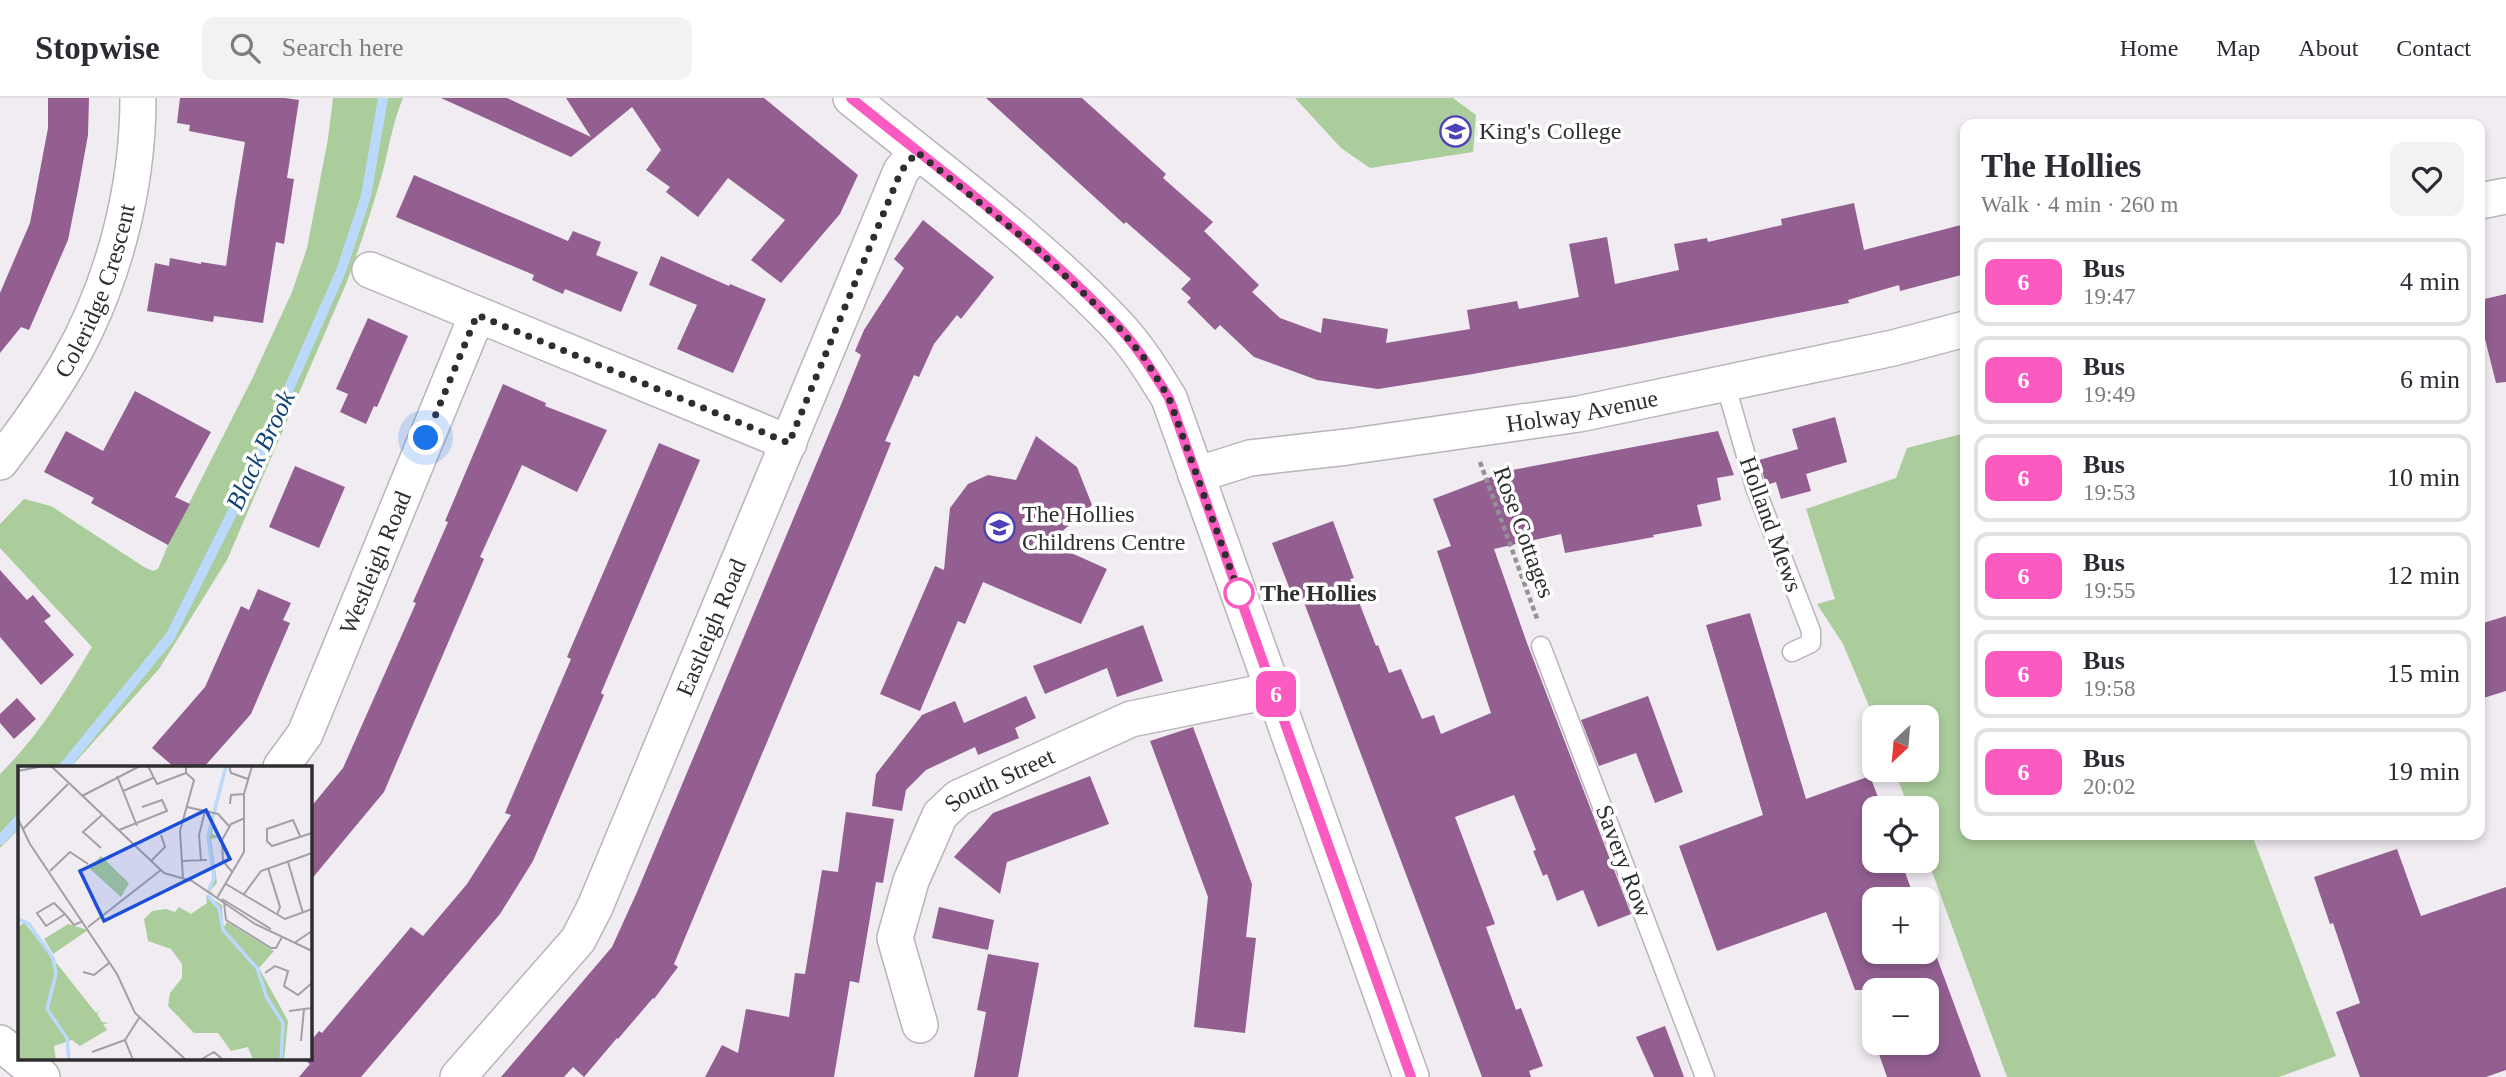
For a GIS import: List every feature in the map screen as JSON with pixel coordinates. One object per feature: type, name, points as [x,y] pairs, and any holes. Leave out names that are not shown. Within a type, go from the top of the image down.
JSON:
[{"type":"street","name":"Coleridge Crescent","points":[[0,462],[32,421],[91,318],[110,265],[127,200],[138,119],[138,98]]},
{"type":"street","points":[[851,98],[1037,249],[1116,324],[1145,359],[1169,398],[1412,1077]]},
{"type":"street","name":"Eastleigh Road","points":[[458,1077],[578,940],[595,907],[901,171],[917,152]]},
{"type":"street","points":[[2485,200],[2506,196]]},
{"type":"street","points":[[370,270],[789,443]]},
{"type":"street","name":"Westleigh Road","points":[[282,766],[305,734],[477,315]]},
{"type":"street","name":"Holway Avenue","points":[[1196,475],[1251,458],[1579,414],[1893,348],[1960,330]]},
{"type":"street","name":"South Street","points":[[920,1025],[895,938],[911,881],[940,815],[949,806],[958,798],[1131,719],[1274,690]]},
{"type":"street","points":[[0,1043],[18,1056]]},
{"type":"lane","name":"Holland Mews","points":[[1725,383],[1755,487],[1811,631],[1811,643],[1792,652]]},
{"type":"lane","name":"Savery Row","points":[[1541,646],[1706,1077]]},
{"type":"path","name":"Rose Cottages","points":[[1472,430],[1481,467],[1542,629],[1541,646]]},
{"type":"green space","points":[[333,98],[403,98],[375,199],[346,284],[227,560],[159,669],[72,766],[18,766],[18,830],[0,848],[0,774],[39,729],[92,647],[0,548],[0,524],[24,499],[51,506],[144,567],[153,571],[158,569],[292,292],[307,248]]},
{"type":"green space","points":[[1295,98],[1453,98],[1476,115],[1473,152],[1370,168],[1341,148]]},
{"type":"green space","points":[[1960,434],[1960,840],[2254,840],[2336,1056],[2279,1077],[2007,1077],[1932,873],[1939,873],[1939,796],[1904,796],[1899,782],[1939,782],[1939,705],[1869,705],[1843,644],[1817,604],[1835,599],[1806,509],[1896,478],[1907,448]]},
{"type":"building","points":[[48,98],[89,98],[88,135],[78,190],[68,240],[29,330],[21,327],[0,353],[0,293],[30,223],[48,128]]},
{"type":"building","points":[[180,98],[299,100],[287,178],[294,179],[284,244],[276,242],[263,323],[214,316],[213,322],[147,311],[155,263],[169,266],[170,258],[226,266],[245,142],[189,131],[190,125],[177,123]]},
{"type":"building","points":[[441,98],[507,98],[591,137],[566,98],[764,98],[858,175],[840,214],[781,283],[751,260],[785,220],[728,178],[698,217],[666,192],[670,187],[646,170],[661,150],[632,107],[571,157]]},
{"type":"building","points":[[986,98],[1082,98],[1166,174],[1163,178],[1213,222],[1204,231],[1259,285],[1252,292],[1280,318],[1321,333],[1323,318],[1388,329],[1386,343],[1470,329],[1467,310],[1517,301],[1519,309],[1579,297],[1569,244],[1607,237],[1615,284],[1679,270],[1674,244],[1707,238],[1708,242],[1782,225],[1781,219],[1854,203],[1864,250],[1960,225],[1960,275],[1900,291],[1899,285],[1848,300],[1849,303],[1625,347],[1378,389],[1317,380],[1254,357],[1220,325],[1215,330],[1187,302],[1191,298],[1181,289],[1191,279],[1126,222],[1124,224]]},
{"type":"building","points":[[414,175],[568,241],[573,231],[601,242],[596,255],[638,272],[621,312],[565,289],[563,294],[532,280],[534,275],[396,217]]},
{"type":"building","points":[[923,220],[994,277],[961,319],[957,315],[934,344],[919,377],[914,375],[885,441],[891,443],[852,539],[674,964],[678,967],[654,999],[584,1077],[573,1067],[564,1077],[501,1077],[612,947],[838,412],[861,355],[855,351],[864,330],[904,268],[894,259]]},
{"type":"building","points":[[661,256],[766,299],[733,373],[677,349],[697,305],[649,285]]},
{"type":"building","points":[[2506,294],[2506,382],[2496,383],[2485,339],[2485,299]]},
{"type":"building","points":[[368,318],[408,336],[377,407],[374,406],[366,424],[340,412],[348,394],[336,389]]},
{"type":"building","points":[[503,384],[546,403],[545,406],[607,430],[577,492],[522,465],[480,557],[484,559],[384,792],[312,879],[312,806],[343,768],[416,603],[413,602],[448,522],[445,521]]},
{"type":"building","points":[[135,391],[211,432],[175,497],[190,504],[168,545],[91,503],[94,498],[44,472],[66,431],[103,451]]},
{"type":"building","points":[[1835,417],[1847,462],[1806,474],[1811,491],[1781,499],[1776,482],[1766,485],[1759,460],[1798,449],[1792,429]]},
{"type":"building","points":[[1718,431],[1734,475],[1717,478],[1721,500],[1697,505],[1702,526],[1565,553],[1561,534],[1494,549],[1527,643],[1631,914],[1598,927],[1583,890],[1557,901],[1547,874],[1543,876],[1533,851],[1536,850],[1514,795],[1455,817],[1495,924],[1486,927],[1516,1010],[1521,1008],[1543,1066],[1529,1071],[1531,1077],[1482,1077],[1302,597],[1294,600],[1272,543],[1333,521],[1354,578],[1350,579],[1389,673],[1401,669],[1422,719],[1434,715],[1441,734],[1491,713],[1437,551],[1451,546],[1433,499],[1507,471]]},
{"type":"building","name":"The Hollies Childrens Centre","points":[[1036,436],[1077,467],[1092,505],[1049,543],[1107,569],[1081,624],[983,582],[965,624],[958,621],[920,711],[880,694],[935,566],[944,570],[950,508],[968,484],[988,475],[1016,480]]},
{"type":"building","points":[[659,443],[700,460],[533,861],[500,914],[361,1077],[299,1077],[310,1064],[305,1060],[312,1060],[312,1040],[319,1031],[322,1033],[411,927],[423,936],[467,884],[511,815],[505,813],[571,659],[567,657]]},
{"type":"building","points":[[295,466],[345,487],[319,548],[269,527]]},
{"type":"building","points":[[0,570],[27,600],[33,595],[51,616],[44,621],[74,655],[41,685],[0,637]]},
{"type":"building","points":[[258,589],[291,603],[283,620],[290,623],[251,714],[205,766],[173,766],[152,748],[205,687],[241,606],[249,610]]},
{"type":"building","points":[[1750,613],[1806,799],[1862,779],[1862,782],[1872,782],[1878,796],[1862,796],[1862,873],[1905,873],[1910,887],[1862,887],[1862,964],[1939,963],[1981,1077],[1887,1077],[1879,1055],[1939,1055],[1939,978],[1862,978],[1862,990],[1855,990],[1826,912],[1717,951],[1679,846],[1763,815],[1706,625]]},
{"type":"building","points":[[2506,616],[2506,691],[2485,697],[2485,622]]},
{"type":"building","points":[[1143,625],[1163,681],[1117,697],[1107,668],[1045,694],[1033,666]]},
{"type":"building","points":[[1026,696],[1036,718],[1015,728],[1019,738],[978,755],[975,747],[926,770],[906,790],[902,811],[872,806],[876,774],[922,715],[955,701],[964,723]]},
{"type":"building","points":[[1648,696],[1683,792],[1655,803],[1636,753],[1599,766],[1581,720]]},
{"type":"building","points":[[17,698],[36,719],[14,739],[0,723],[0,714]]},
{"type":"building","points":[[1193,727],[1252,884],[1246,937],[1256,938],[1245,1033],[1194,1027],[1208,897],[1150,741]]},
{"type":"building","points":[[1090,776],[1109,824],[1007,862],[1000,894],[954,857],[993,813]]},
{"type":"building","points":[[846,812],[894,819],[883,883],[876,882],[859,983],[850,981],[834,1077],[705,1077],[722,1045],[738,1053],[746,1009],[789,1017],[795,973],[805,974],[822,870],[838,872]]},
{"type":"building","points":[[2397,849],[2421,916],[2506,887],[2506,1070],[2486,1077],[2360,1077],[2336,1012],[2360,1003],[2314,877]]},
{"type":"building","points":[[939,907],[994,920],[988,950],[932,938]]},
{"type":"building","points":[[988,954],[1039,963],[1018,1077],[974,1077],[986,1012],[977,1010]]},
{"type":"building","points":[[1665,1026],[1684,1077],[1654,1077],[1636,1037]]},
{"type":"waterway","name":"Black Brook","points":[[65,766],[170,637],[249,479],[341,271],[366,196],[383,98]]},
{"type":"waterway","name":"Black Brook","points":[[0,840],[18,821]]},
{"type":"bus line","name":"6","points":[[851,98],[1037,249],[1116,324],[1145,359],[1169,398],[1411,1077]]},
{"type":"place","name":"King's College","points":[[1456,131]]},
{"type":"place","name":"The Hollies Childrens Centre","points":[[999,528]]},
{"type":"place","name":"The Hollies","points":[[1239,593]]},
{"type":"route","points":[[426,438],[477,315],[789,443],[901,171],[917,152],[1037,249],[1116,324],[1145,359],[1169,398],[1239,593]]}]
